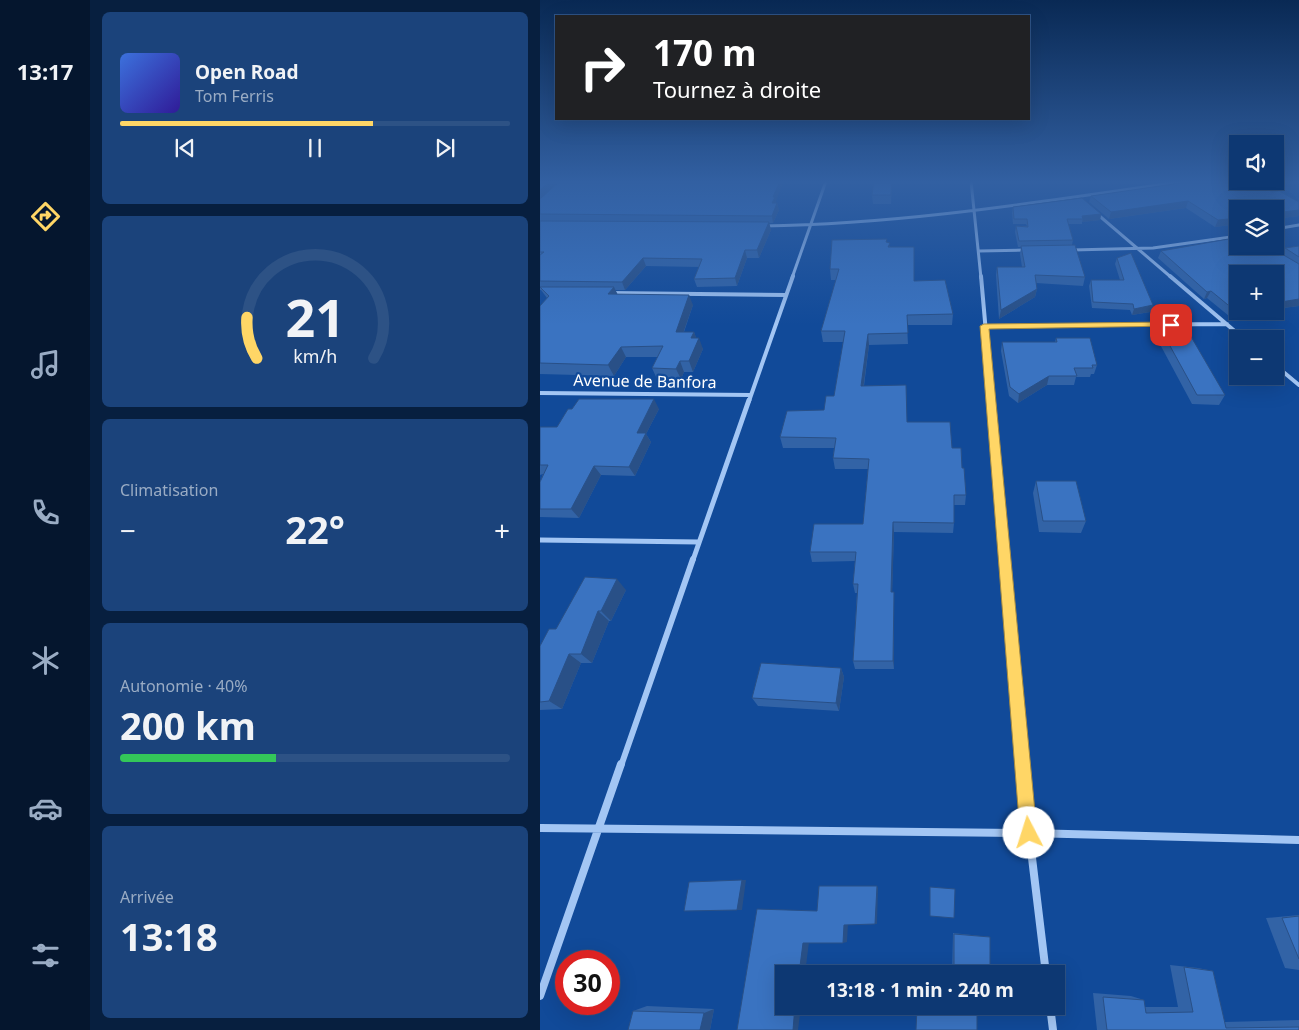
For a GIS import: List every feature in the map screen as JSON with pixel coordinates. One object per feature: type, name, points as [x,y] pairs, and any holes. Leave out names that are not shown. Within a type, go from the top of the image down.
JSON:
[{"type":"street","points":[[540,996],[809,229]]},
{"type":"street","points":[[977,229],[1029,833],[1045,965]]},
{"type":"street","points":[[1116,229],[1234,330]]},
{"type":"street","points":[[1067,250],[1153,248],[1229,237]]},
{"type":"street","points":[[979,250],[1028,250]]},
{"type":"street","points":[[609,293],[786,295]]},
{"type":"street","points":[[984,326],[1228,324]]},
{"type":"street","points":[[1284,372],[1299,385]]},
{"type":"street","name":"Avenue de Banfora","points":[[540,393],[751,395]]},
{"type":"street","points":[[540,540],[699,542]]},
{"type":"street","points":[[540,828],[1029,833],[1299,840]]},
{"type":"street","points":[[1051,1015],[1053,1030]]},
{"type":"building","points":[[540,229],[766,229],[757,250],[745,250],[735,278],[694,279],[702,259],[643,258],[622,282],[540,281],[540,255],[544,252],[540,252]]},
{"type":"building","points":[[1017,229],[1070,229],[1073,240],[1019,241]]},
{"type":"building","points":[[887,239],[886,242],[890,243],[888,247],[914,247],[914,281],[945,280],[953,314],[907,315],[908,333],[868,334],[861,386],[906,385],[907,422],[950,422],[952,448],[961,448],[966,495],[954,495],[954,523],[893,522],[891,592],[894,592],[893,661],[853,661],[858,584],[853,584],[856,552],[810,552],[814,524],[863,524],[869,459],[833,458],[836,438],[780,437],[787,411],[824,410],[826,396],[834,396],[845,331],[821,331],[839,269],[830,269],[832,240]]},
{"type":"building","points":[[1229,239],[1229,255],[1284,255],[1299,264],[1299,299],[1284,302],[1284,265],[1229,265],[1229,306],[1211,291],[1207,292],[1161,251]]},
{"type":"building","points":[[1075,245],[1085,277],[1035,275],[1037,289],[1001,310],[997,267],[1025,267],[1021,246]]},
{"type":"building","points":[[1299,246],[1299,257],[1285,248]]},
{"type":"building","points":[[1131,253],[1153,305],[1134,309],[1133,304],[1093,302],[1091,280],[1124,280],[1117,258]]},
{"type":"building","points":[[540,287],[614,287],[608,294],[689,295],[676,332],[694,332],[691,338],[699,338],[689,361],[680,361],[676,369],[652,368],[663,346],[621,347],[608,365],[540,363],[540,306],[549,296]]},
{"type":"building","points":[[1159,326],[1186,328],[1225,395],[1197,395]]},
{"type":"building","points":[[1056,338],[1090,338],[1097,365],[1092,365],[1093,368],[1074,368],[1077,376],[1049,376],[1019,394],[1010,387],[1002,342],[1057,342]]},
{"type":"building","points":[[579,399],[654,399],[637,433],[646,433],[629,467],[594,466],[571,509],[540,509],[540,482],[548,465],[540,465],[540,427],[557,427],[568,409],[572,409]]},
{"type":"building","points":[[1036,481],[1076,481],[1086,521],[1043,521]]},
{"type":"building","points":[[585,577],[617,579],[601,611],[598,611],[581,654],[569,654],[549,701],[540,702],[540,646],[549,629],[556,629]]},
{"type":"building","points":[[761,663],[841,668],[836,703],[752,698]]},
{"type":"building","points":[[742,880],[737,910],[684,911],[689,882]]},
{"type":"building","points":[[819,886],[877,886],[875,924],[844,925],[843,943],[803,943],[800,965],[775,965],[775,1015],[794,1015],[793,1030],[737,1030],[757,909],[817,911]]},
{"type":"building","points":[[930,887],[955,889],[954,918],[930,916]]},
{"type":"building","points":[[1299,916],[1299,959],[1282,918]]},
{"type":"building","points":[[954,934],[990,937],[990,965],[954,965]]},
{"type":"building","points":[[1184,967],[1213,971],[1226,1028],[1299,1027],[1299,1030],[1107,1030],[1103,997],[1144,1000],[1146,1013],[1193,1012]]},
{"type":"building","points":[[633,1011],[704,1013],[700,1030],[628,1030]]},
{"type":"building","points":[[917,1015],[977,1015],[977,1030],[916,1030]]},
{"type":"route","points":[[1029,833],[984,326],[1171,325]]}]
